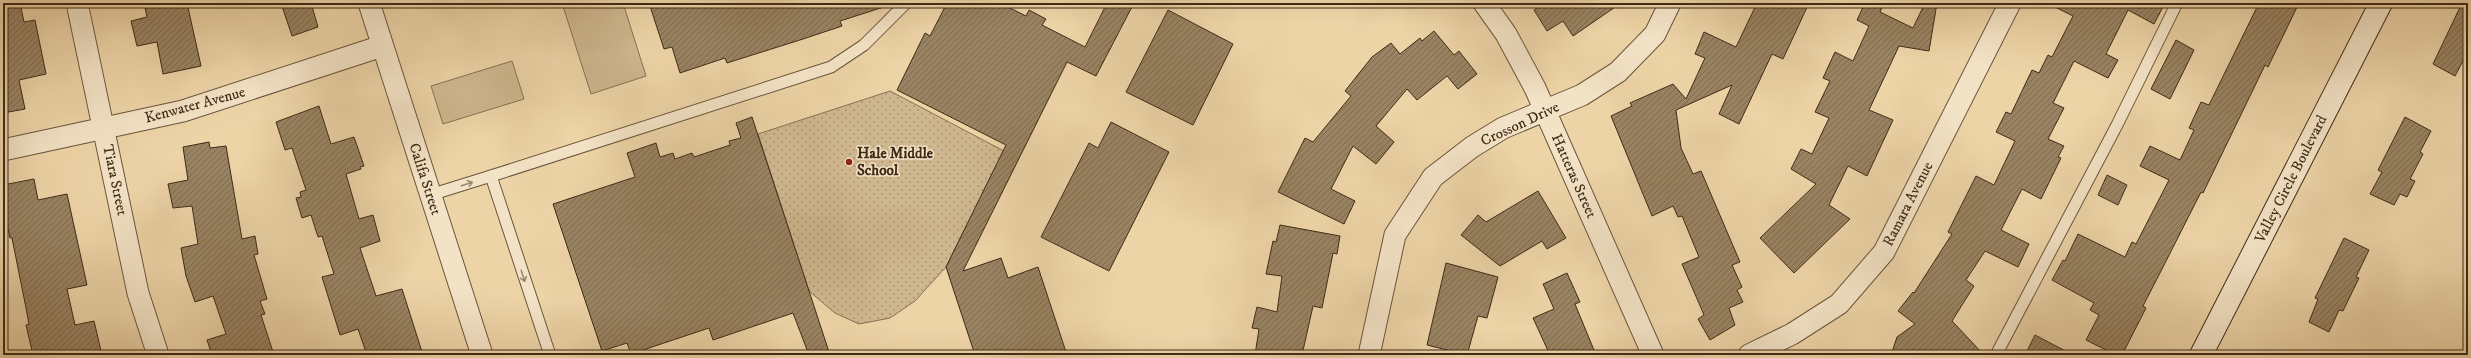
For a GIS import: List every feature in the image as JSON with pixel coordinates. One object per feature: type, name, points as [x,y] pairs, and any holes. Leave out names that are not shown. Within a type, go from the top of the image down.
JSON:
[{"type":"main road","name":"Valley Circle Boulevard","points":[[2200,355],[2381,3]]},
{"type":"street","name":"Tiara Street","points":[[77,3],[138,293],[158,355]]},
{"type":"street","name":"Califa Street","points":[[369,3],[482,355]]},
{"type":"street","name":"Hatteras Street","points":[[1484,3],[1506,34],[1546,111],[1653,355]]},
{"type":"street","name":"Crosson Drive","points":[[1369,355],[1395,235],[1433,177],[1472,147],[1503,128],[1582,95],[1618,72],[1655,34],[1670,3]]},
{"type":"street","name":"Ramara Avenue","points":[[1749,355],[1792,334],[1839,304],[1884,252],[2010,3]]},
{"type":"street","name":"Kenwater Avenue","points":[[3,150],[209,104],[382,46]]},
{"type":"lane","points":[[430,195],[831,67],[864,46],[906,3]]},
{"type":"lane","points":[[1996,355],[2117,124],[2177,3]]},
{"type":"lane","points":[[491,176],[550,355]]},
{"type":"shaded area","points":[[562,3],[623,3],[646,76],[591,94]]},
{"type":"shaded area","points":[[512,61],[524,99],[443,124],[431,86]]},
{"type":"shaded area","points":[[890,91],[1004,151],[946,267],[915,301],[890,318],[859,324],[835,313],[809,291],[758,134]]},
{"type":"building","points":[[3,3],[20,3],[24,22],[35,20],[46,74],[19,80],[25,109],[3,113]]},
{"type":"building","points":[[144,3],[187,3],[201,66],[163,74],[157,42],[137,46],[131,21],[147,17]]},
{"type":"building","points":[[281,3],[311,3],[318,27],[292,36]]},
{"type":"building","points":[[649,3],[883,3],[884,7],[840,21],[842,26],[803,39],[727,63],[725,58],[680,73],[672,47],[664,49]]},
{"type":"building","points":[[947,3],[1000,3],[1026,16],[1029,10],[1046,19],[1042,25],[1085,47],[1107,3],[1134,3],[1096,76],[1067,62],[963,271],[1001,258],[1008,278],[1038,267],[1067,355],[975,355],[946,267],[1006,145],[897,90],[925,33],[930,36]]},
{"type":"building","points":[[1545,3],[1621,3],[1573,36],[1563,21],[1547,31],[1534,10]]},
{"type":"building","points":[[1757,3],[1809,3],[1783,59],[1772,54],[1739,124],[1719,114],[1732,85],[1676,110],[1681,148],[1693,174],[1701,171],[1740,262],[1732,265],[1742,287],[1737,290],[1743,302],[1729,308],[1735,325],[1710,340],[1698,319],[1704,315],[1682,264],[1699,257],[1682,216],[1678,217],[1673,206],[1652,216],[1611,116],[1632,106],[1630,103],[1673,84],[1686,99],[1705,58],[1695,54],[1704,32],[1736,47]]},
{"type":"building","points":[[1865,3],[1884,3],[1880,12],[1913,28],[1925,3],[1937,3],[1929,51],[1899,46],[1869,110],[1893,120],[1867,176],[1848,166],[1829,205],[1850,219],[1794,273],[1760,238],[1816,184],[1791,169],[1801,149],[1812,154],[1829,118],[1815,112],[1830,81],[1823,78],[1835,52],[1853,61],[1869,26],[1857,20]]},
{"type":"building","points":[[2047,3],[2165,3],[2154,24],[2128,10],[2106,54],[2118,60],[2108,78],[2074,61],[2053,103],[2064,108],[2048,139],[2064,146],[2058,157],[2061,158],[2041,199],[2022,189],[2001,230],[2029,244],[2018,267],[1985,251],[1966,280],[1974,286],[1952,321],[1984,355],[1891,355],[1897,337],[1915,324],[1898,311],[1913,292],[1914,293],[1952,234],[1948,232],[1976,176],[1994,185],[2015,141],[1996,132],[2006,112],[2011,114],[2032,70],[2039,73],[2048,55],[2052,57],[2073,16]]},
{"type":"building","points":[[2259,3],[2299,3],[2268,67],[2265,65],[2203,193],[2201,192],[2143,306],[2146,308],[2122,355],[2116,355],[2086,340],[2099,315],[2090,310],[2094,303],[2052,280],[2063,260],[2065,261],[2078,234],[2125,257],[2132,242],[2136,244],[2169,180],[2140,166],[2150,146],[2180,160],[2194,130],[2189,128],[2201,102],[2209,105]]},
{"type":"building","points":[[2462,3],[2468,3],[2468,51],[2455,76],[2433,64]]},
{"type":"building","points":[[1168,10],[1233,44],[1193,125],[1126,92]]},
{"type":"building","points":[[1434,31],[1454,55],[1459,51],[1477,74],[1458,89],[1447,76],[1417,100],[1407,89],[1376,126],[1394,142],[1376,164],[1353,146],[1331,189],[1355,201],[1344,224],[1278,192],[1305,138],[1313,142],[1351,96],[1345,91],[1372,57],[1391,43],[1400,54],[1420,38],[1422,41]]},
{"type":"building","points":[[2176,40],[2194,50],[2170,99],[2151,89]]},
{"type":"building","points":[[319,106],[331,144],[354,137],[364,166],[360,167],[361,169],[346,174],[359,219],[373,215],[380,241],[360,248],[376,296],[402,289],[423,355],[367,355],[358,329],[340,335],[322,277],[334,274],[322,236],[318,237],[311,215],[302,218],[296,198],[301,197],[300,192],[306,190],[292,148],[285,150],[276,122]]},
{"type":"building","points":[[752,117],[830,355],[809,355],[793,313],[713,340],[709,328],[631,354],[627,343],[602,351],[553,204],[635,177],[627,153],[656,143],[660,157],[673,153],[675,159],[692,153],[694,157],[730,145],[729,141],[741,138],[736,123]]},
{"type":"building","points":[[2405,117],[2431,131],[2420,152],[2423,154],[2410,179],[2415,181],[2407,197],[2400,194],[2394,205],[2370,194],[2382,172],[2378,170]]},
{"type":"building","points":[[1111,122],[1169,152],[1109,271],[1041,237],[1089,143],[1098,148]]},
{"type":"building","points":[[209,142],[210,148],[226,146],[242,239],[255,236],[258,254],[254,255],[267,299],[260,301],[265,314],[261,315],[274,355],[212,355],[207,340],[226,334],[213,296],[195,302],[186,276],[181,248],[198,244],[192,206],[173,208],[168,184],[188,180],[183,147]]},
{"type":"building","points":[[2107,175],[2127,185],[2118,205],[2098,195]]},
{"type":"building","points":[[34,179],[38,200],[67,194],[87,285],[67,289],[75,325],[94,321],[102,355],[33,355],[26,325],[29,324],[12,238],[10,238],[6,219],[3,219],[3,185]]},
{"type":"building","points":[[1538,191],[1566,238],[1547,249],[1542,241],[1500,266],[1461,235],[1478,215],[1486,222]]},
{"type":"building","points":[[1280,225],[1340,236],[1337,254],[1333,253],[1322,308],[1313,306],[1302,355],[1255,355],[1259,329],[1252,328],[1257,307],[1277,312],[1282,276],[1266,274],[1273,241],[1276,242]]},
{"type":"building","points":[[2344,238],[2369,250],[2356,277],[2359,278],[2343,311],[2339,310],[2329,332],[2309,322],[2318,299],[2315,298]]},
{"type":"building","points":[[1446,263],[1498,277],[1487,318],[1478,316],[1467,355],[1427,345]]},
{"type":"building","points":[[1567,273],[1580,302],[1575,304],[1596,355],[1550,355],[1533,318],[1554,309],[1543,284]]},
{"type":"building","points":[[2035,335],[2073,355],[2025,355]]},
{"type":"place","name":"Hale Middle School","points":[[849,162]]}]
